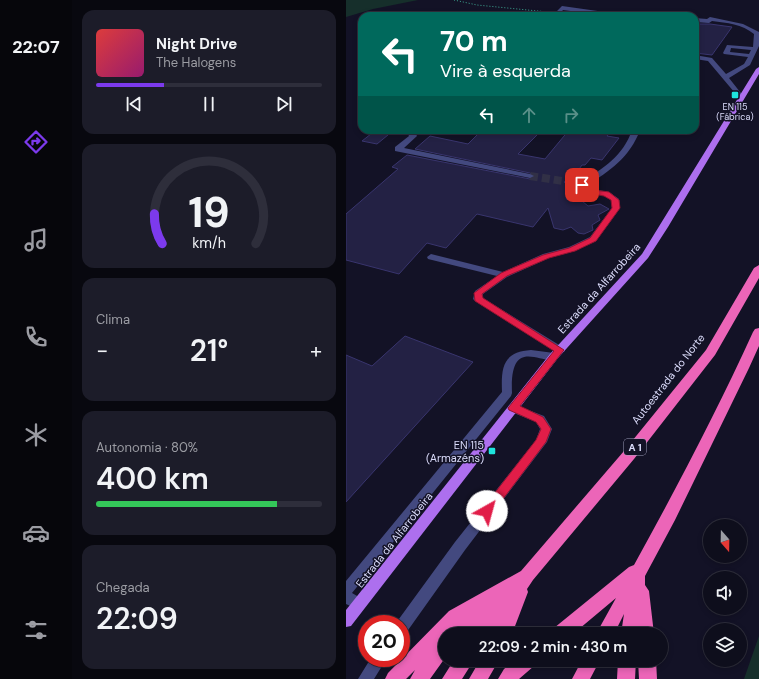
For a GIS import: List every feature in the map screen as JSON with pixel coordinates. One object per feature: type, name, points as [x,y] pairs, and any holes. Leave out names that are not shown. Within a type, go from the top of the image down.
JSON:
[{"type":"highway","name":"Autoestrada do Norte","points":[[489,627],[527,575],[629,455],[711,352],[759,268]]},
{"type":"highway","points":[[609,627],[667,520],[743,368],[759,332]]},
{"type":"highway","points":[[569,627],[640,569]]},
{"type":"highway","points":[[631,627],[640,569]]},
{"type":"highway","points":[[640,569],[644,627]]},
{"type":"highway","name":"Autoestrada do Norte","points":[[506,627],[527,575]]},
{"type":"highway","name":"A 1","points":[[468,627],[527,575]]},
{"type":"highway","name":"A 1","points":[[394,679],[455,616],[527,575]]},
{"type":"highway","points":[[419,679],[438,653]]},
{"type":"highway","points":[[451,679],[460,667]]},
{"type":"highway","points":[[478,679],[486,667]]},
{"type":"highway","points":[[507,679],[520,667]]},
{"type":"highway","points":[[582,679],[588,667]]},
{"type":"highway","points":[[626,679],[627,667]]},
{"type":"highway","points":[[647,667],[648,679]]},
{"type":"main road","name":"Estrada da Alfarrobeira","points":[[346,621],[557,353],[634,269],[652,246],[759,68]]},
{"type":"lane","points":[[559,12],[562,8],[590,12]]},
{"type":"lane","points":[[699,20],[719,20],[752,29],[758,33],[758,38],[747,65],[725,77]]},
{"type":"lane","points":[[751,56],[726,53],[729,46],[754,49]]},
{"type":"lane","points":[[699,58],[710,59],[742,98]]},
{"type":"lane","points":[[411,134],[412,136],[398,149],[530,176]]},
{"type":"lane","points":[[569,182],[582,185],[609,169],[629,149],[635,134]]},
{"type":"lane","points":[[557,353],[478,299],[478,293],[504,275],[546,256],[572,249],[593,239],[616,208],[615,200],[606,194],[584,190],[582,185]]},
{"type":"lane","points":[[431,257],[504,275]]},
{"type":"lane","points":[[346,591],[507,393],[506,372],[510,361],[521,353],[557,353]]},
{"type":"lane","points":[[410,615],[460,546],[541,442],[546,429],[540,419],[513,408]]},
{"type":"lane","points":[[346,597],[359,604]]},
{"type":"lane","points":[[365,679],[374,667]]},
{"type":"path","points":[[454,0],[477,5],[548,12]]},
{"type":"green space","points":[[346,0],[418,0],[358,12],[358,13],[346,17]]},
{"type":"green space","points":[[759,636],[759,679],[744,679]]},
{"type":"building","points":[[699,24],[732,27],[712,55],[699,53]]},
{"type":"building","points":[[371,134],[389,134],[377,144],[362,141]]},
{"type":"building","points":[[478,134],[538,134],[518,154],[545,159],[566,134],[609,134],[607,136],[619,138],[602,160],[591,158],[585,165],[582,165],[572,179],[568,179],[564,182],[567,185],[575,187],[566,199],[582,201],[588,206],[600,204],[609,209],[598,215],[600,220],[592,225],[593,230],[584,234],[578,233],[571,227],[563,230],[554,228],[548,208],[533,227],[477,214],[446,248],[427,243],[399,274],[346,260],[346,214],[398,169],[392,167],[407,155],[530,179],[535,177],[530,173],[415,149],[430,136],[468,144]]},
{"type":"building","points":[[405,336],[473,362],[346,502],[346,355],[372,366]]},
{"type":"tunnel","points":[[530,176],[569,182]]},
{"type":"place","name":"EN 115 (Fábrica)","points":[[735,95]]},
{"type":"place","name":"EN 115 (Armazéns)","points":[[492,451]]},
{"type":"route","points":[[487,511],[541,442],[546,429],[540,419],[513,408],[560,350],[478,299],[478,293],[504,275],[546,256],[572,249],[593,239],[616,208],[615,200],[606,194],[584,190],[582,185]]}]
